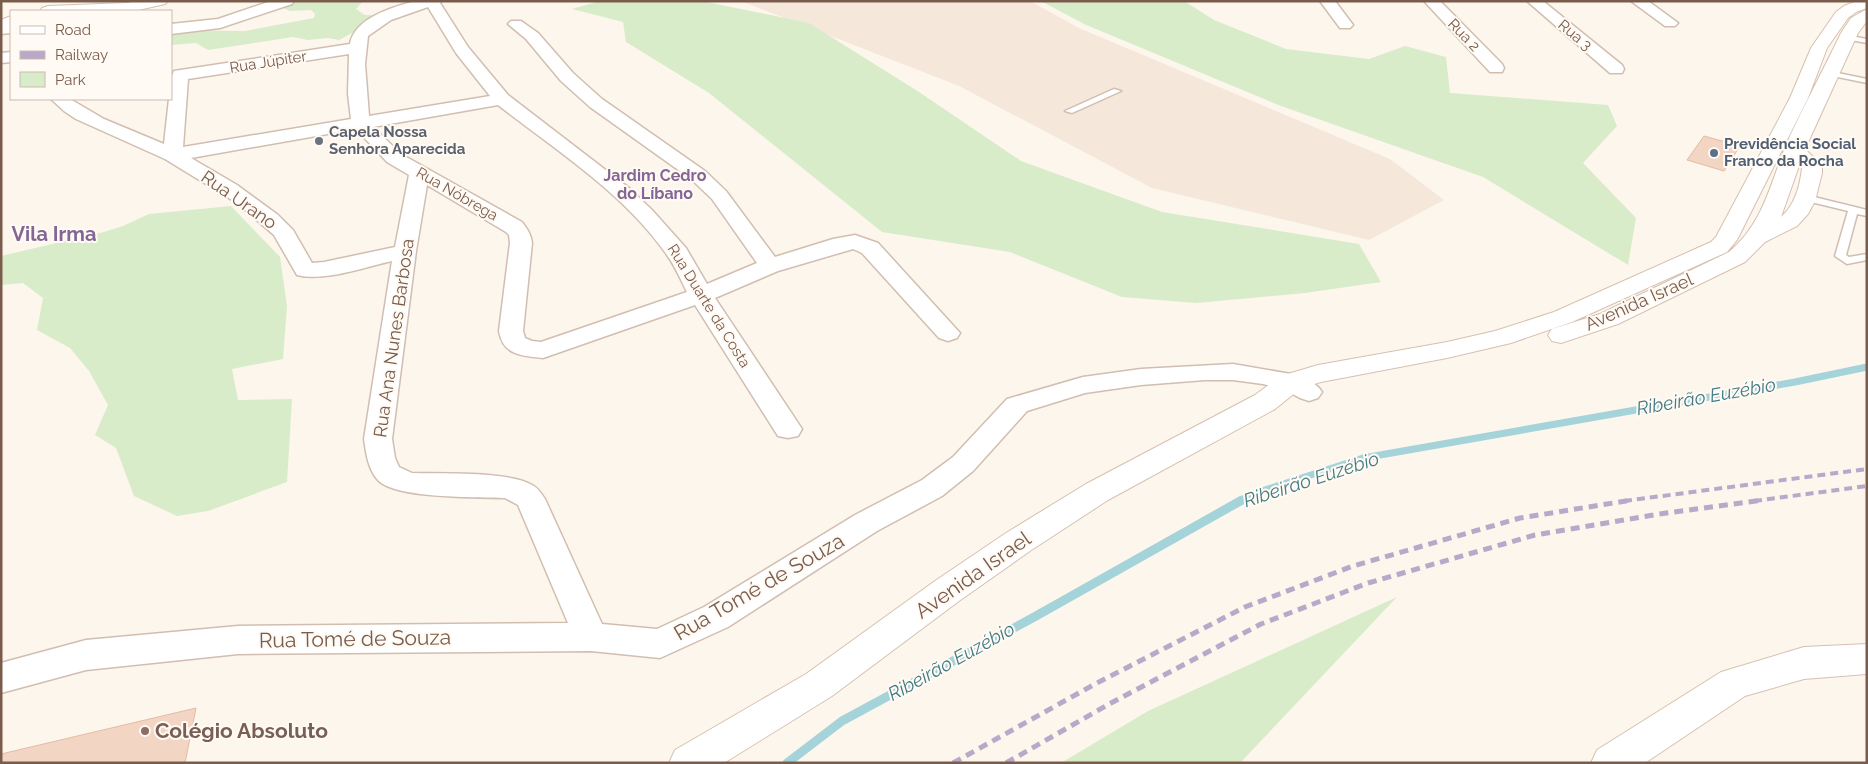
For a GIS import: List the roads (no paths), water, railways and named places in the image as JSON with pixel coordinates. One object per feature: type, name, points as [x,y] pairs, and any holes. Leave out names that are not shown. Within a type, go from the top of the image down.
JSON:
[{"type":"main road","points":[[111,10],[160,1]]},
{"type":"main road","name":"Avenida Israel","points":[[689,763],[819,685],[963,580],[1018,542],[1097,492],[1265,402],[1300,387],[1318,374],[1447,350],[1502,337],[1563,317],[1719,247],[1726,240],[1799,98],[1819,48],[1842,15],[1850,9],[1867,3]]},
{"type":"main road","name":"Avenida Israel","points":[[1300,387],[1476,360],[1519,349],[1610,319],[1738,257],[1749,248],[1775,209],[1792,157],[1831,73],[1857,39],[1860,16],[1867,14]]},
{"type":"main road","points":[[1756,238],[1794,219],[1804,206],[1812,175],[1812,167],[1792,157],[1771,164],[1758,177],[1759,195],[1775,209]]},
{"type":"main road","points":[[1611,763],[1734,683],[1804,663],[1867,659]]},
{"type":"street","points":[[172,29],[220,23],[287,1]]},
{"type":"street","points":[[362,124],[356,81],[356,48],[360,35],[397,11],[433,1]]},
{"type":"street","name":"Rua Duarte da Costa","points":[[433,1],[462,50],[502,99],[622,192],[645,214],[678,253],[701,295],[788,429]]},
{"type":"street","points":[[1327,1],[1345,26]]},
{"type":"street","name":"Rua 2","points":[[1431,1],[1496,68]]},
{"type":"street","name":"Rua 3","points":[[1534,1],[1616,69]]},
{"type":"street","points":[[1638,1],[1670,23]]},
{"type":"street","points":[[516,24],[532,36],[567,77],[596,103],[698,175],[718,195],[770,266]]},
{"type":"street","name":"Rua Júpiter","points":[[173,155],[180,76],[356,48]]},
{"type":"street","points":[[62,100],[84,115],[173,155],[502,99]]},
{"type":"street","name":"Rua Nóbrega","points":[[362,124],[394,158],[514,227],[520,235],[521,243],[512,342],[527,349],[543,350],[701,295]]},
{"type":"street","name":"Rua Urano","points":[[173,155],[236,194],[270,218],[283,232],[305,270],[324,269],[405,251]]},
{"type":"street","name":"Rua Ana Nunes Barbosa","points":[[419,172],[405,251],[378,439],[381,458],[388,474],[408,483],[505,487],[518,489],[524,493],[530,499],[591,637]]},
{"type":"street","points":[[701,295],[770,266],[847,242],[864,244],[870,248],[948,333]]},
{"type":"street","name":"Rua Tomé de Souza","points":[[1,678],[86,655],[238,640],[591,637],[660,644],[716,617],[866,523],[932,488],[963,464],[1017,405],[1083,385],[1140,377],[1205,372],[1233,372],[1263,376],[1300,387]]},
{"type":"lane","points":[[1831,73],[1867,81]]},
{"type":"lane","points":[[1070,111],[1117,92]]},
{"type":"lane","points":[[1806,198],[1867,213]]},
{"type":"lane","points":[[1852,210],[1840,256],[1847,261],[1867,257]]},
{"type":"waterway","name":"Ribeirão Euzébio","points":[[1240,501],[1253,494],[1363,458],[1795,382],[1867,367]]},
{"type":"waterway","name":"Ribeirão Euzébio","points":[[787,763],[842,721],[1036,616],[1242,500]]},
{"type":"railway","points":[[1624,501],[1867,469]]},
{"type":"railway","points":[[1754,501],[1867,486]]},
{"type":"railway","points":[[953,763],[1095,684],[1245,607],[1353,566],[1520,518],[1632,500]]},
{"type":"railway","points":[[1006,763],[1111,703],[1261,624],[1368,583],[1535,535],[1659,514],[1763,500]]},
{"type":"place","name":"Capela Nossa Senhora Aparecida","points":[[319,141]]},
{"type":"place","name":"Previdência Social Franco da Rocha","points":[[1714,153]]},
{"type":"place","name":"Colégio Absoluto","points":[[145,731]]},
{"type":"district","name":"Jardim Cedro do Líbano","points":[[655,184]]},
{"type":"district","name":"Vila Irma","points":[[54,234]]}]
